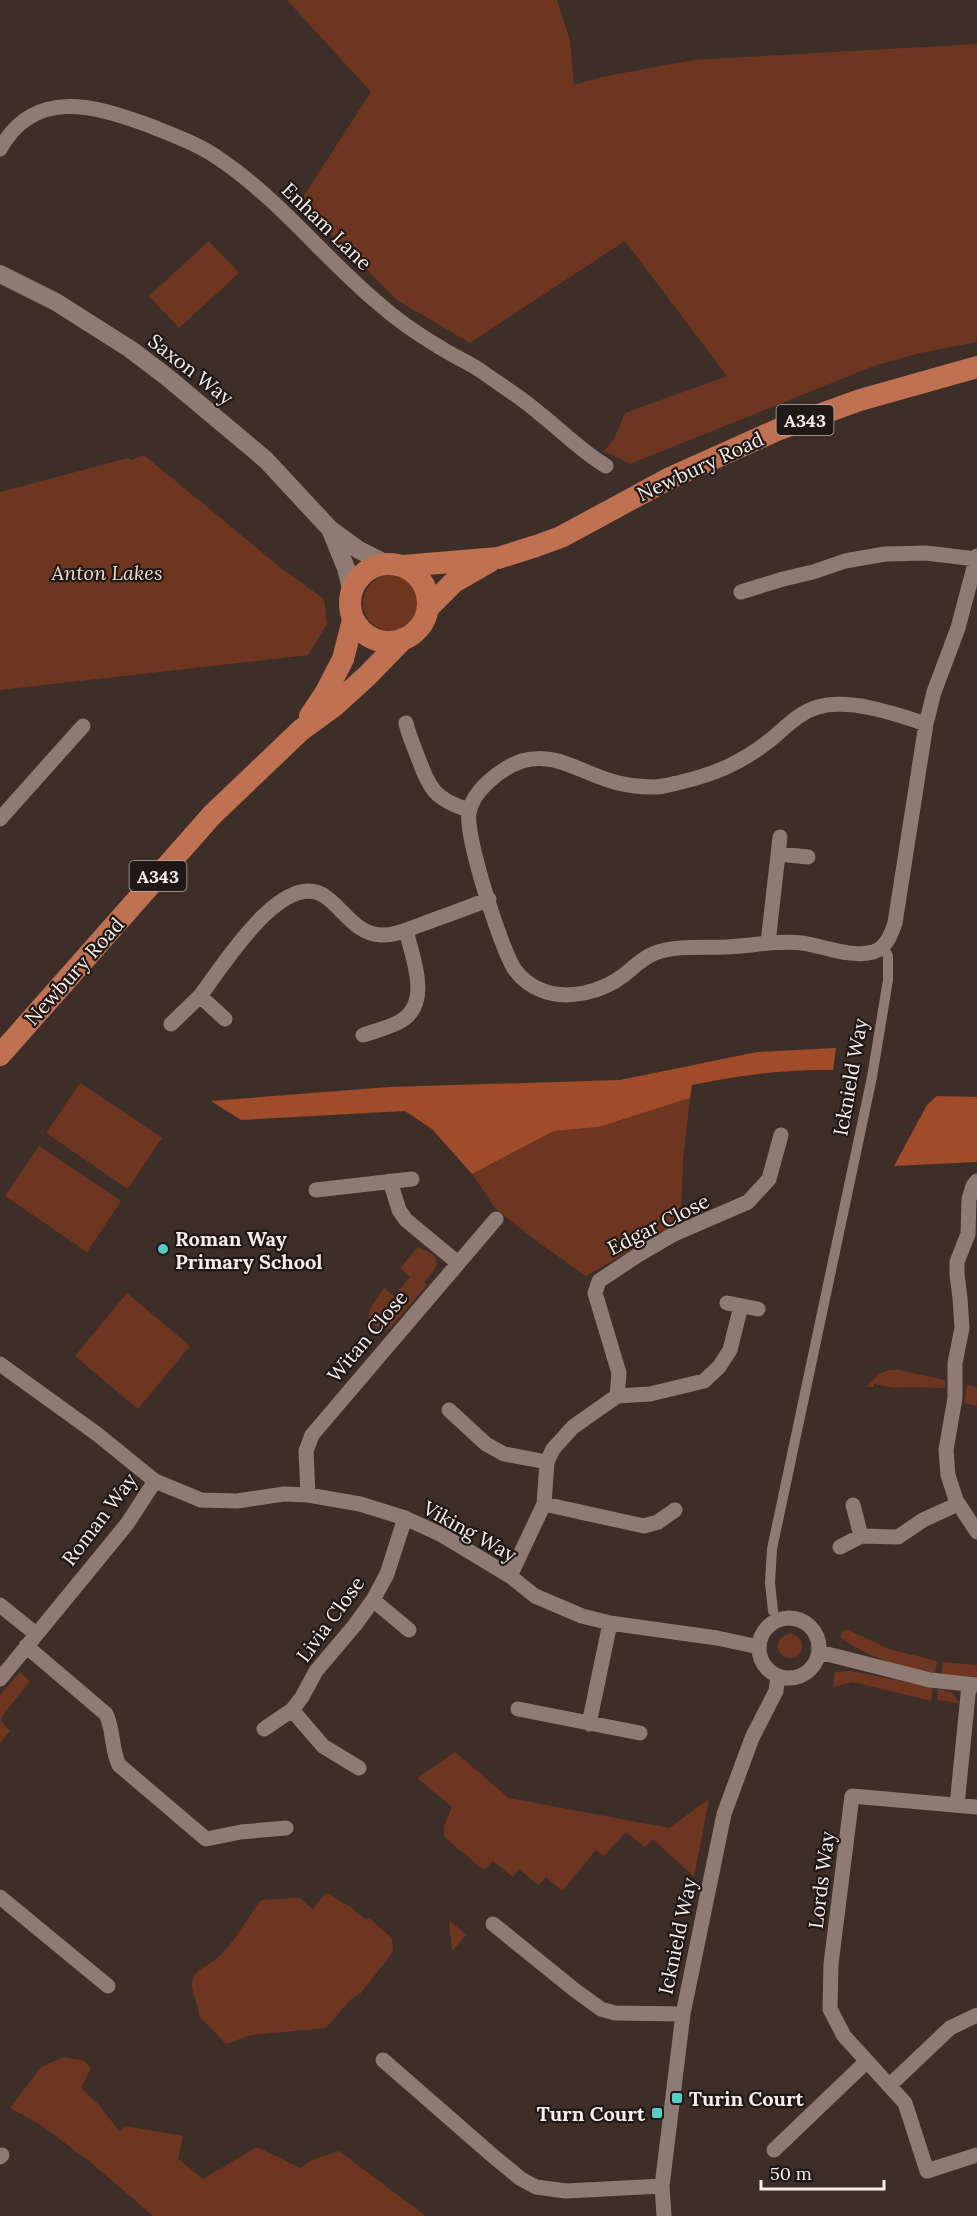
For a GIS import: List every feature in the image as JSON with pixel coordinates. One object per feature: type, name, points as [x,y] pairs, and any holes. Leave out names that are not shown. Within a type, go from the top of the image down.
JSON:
[{"type":"main road","name":"Newbury Road","points":[[428,608],[454,582],[498,558],[561,537],[670,478],[777,430],[860,400],[977,367]]},
{"type":"main road","name":"Newbury Road","points":[[394,564],[498,558]]},
{"type":"main road","name":"A343","points":[[353,620],[349,608],[352,592],[365,573],[394,564]]},
{"type":"main road","points":[[394,564],[420,578],[426,589],[428,608]]},
{"type":"main road","name":"A343","points":[[403,639],[419,627],[428,608]]},
{"type":"main road","name":"Newbury Road","points":[[301,730],[326,692],[343,659],[353,620]]},
{"type":"main road","points":[[353,620],[360,630],[378,640],[403,639]]},
{"type":"main road","name":"Newbury Road","points":[[0,1055],[212,815],[301,730],[334,706],[403,639]]},
{"type":"main road","name":"Newbury Road","points":[[0,1046],[22,1030]]},
{"type":"street","name":"Enham Lane","points":[[0,149],[8,136],[27,117],[56,107],[71,106],[88,107],[132,119],[201,147],[221,159],[271,200],[377,303],[440,348],[489,377],[538,412],[577,447],[606,466]]},
{"type":"street","name":"Saxon Way","points":[[0,274],[65,308],[130,349],[266,460],[330,530],[358,550],[394,564]]},
{"type":"street","name":"Saxon Way","points":[[330,530],[346,568],[352,592]]},
{"type":"street","points":[[741,591],[845,561],[885,554],[926,553],[977,557],[958,628],[934,692],[926,724],[896,923],[889,938],[883,946],[871,952],[847,952],[803,943],[768,943],[661,951],[648,956],[604,986],[585,993],[554,994],[537,988],[516,971],[506,949],[470,841],[469,810],[473,800],[495,776],[513,765],[533,759],[551,759],[610,781],[644,787],[659,787],[701,779],[727,769],[751,754],[800,716],[818,707],[856,706],[897,714],[926,724]]},
{"type":"street","points":[[406,723],[423,773],[434,791],[450,804],[469,810]]},
{"type":"street","points":[[0,819],[83,726]]},
{"type":"street","points":[[768,943],[780,837]]},
{"type":"street","points":[[779,854],[808,857]]},
{"type":"street","points":[[171,1024],[200,996],[237,945],[261,918],[281,901],[301,892],[316,891],[325,896],[366,932],[380,935],[406,930],[489,899]]},
{"type":"street","points":[[363,1035],[400,1022],[407,1017],[416,1003],[420,993],[406,930]]},
{"type":"street","name":"Icknield Way","points":[[773,1611],[770,1583],[771,1549],[873,1077],[888,980],[888,956],[883,946]]},
{"type":"street","points":[[200,996],[225,1019]]},
{"type":"street","name":"Edgar Close","points":[[617,1396],[619,1374],[595,1293],[600,1281],[613,1270],[674,1234],[748,1202],[769,1179],[781,1135]]},
{"type":"street","points":[[316,1190],[412,1179]]},
{"type":"street","points":[[390,1181],[399,1210],[406,1220],[458,1263]]},
{"type":"street","points":[[977,1181],[971,1190],[969,1199],[968,1234],[957,1262],[962,1328],[956,1356],[955,1398],[946,1450],[948,1475],[958,1504],[977,1532]]},
{"type":"street","name":"Witan Close","points":[[308,1495],[306,1451],[312,1435],[495,1219]]},
{"type":"street","points":[[510,1576],[544,1504],[547,1461],[573,1427],[617,1396],[650,1394],[704,1382],[719,1367],[730,1350],[734,1304],[758,1309]]},
{"type":"street","name":"Roman Way","points":[[0,1364],[98,1434],[155,1481],[127,1524],[0,1679]]},
{"type":"street","points":[[449,1410],[486,1443],[504,1454],[547,1461]]},
{"type":"street","name":"Viking Way","points":[[155,1481],[201,1500],[216,1502],[284,1494],[308,1495],[360,1504],[405,1518],[442,1535],[510,1576],[535,1596],[582,1616],[610,1623],[717,1638],[759,1647]]},
{"type":"street","points":[[544,1504],[644,1526],[658,1522],[675,1510]]},
{"type":"street","points":[[840,1547],[861,1536],[898,1537],[923,1520],[958,1504]]},
{"type":"street","points":[[853,1505],[861,1536]]},
{"type":"street","name":"Livia Close","points":[[264,1729],[292,1710],[316,1671],[373,1600],[387,1574],[405,1518]]},
{"type":"street","points":[[373,1600],[409,1630]]},
{"type":"street","points":[[0,1605],[31,1640],[106,1714],[110,1722],[113,1753],[119,1765],[206,1839],[241,1832],[286,1828]]},
{"type":"street","points":[[792,1618],[804,1622],[813,1630],[818,1640],[819,1652],[814,1665],[805,1674],[792,1678],[778,1676],[764,1664],[759,1647],[762,1635],[770,1625],[779,1620],[792,1618]]},
{"type":"street","points":[[589,1724],[610,1623]]},
{"type":"street","points":[[819,1652],[908,1675],[973,1685],[957,1805]]},
{"type":"street","name":"Icknield Way","points":[[664,2216],[662,2186],[682,2014],[724,1814],[752,1738],[776,1691],[778,1676]]},
{"type":"street","points":[[518,1709],[640,1733]]},
{"type":"street","points":[[292,1710],[323,1746],[359,1768]]},
{"type":"street","name":"Lords Way","points":[[977,1807],[852,1796],[831,1964],[829,2000],[834,2018],[844,2036],[899,2095],[909,2113],[927,2171],[977,2155]]},
{"type":"street","points":[[0,1897],[108,1986]]},
{"type":"street","points":[[493,1924],[601,2009],[615,2013],[682,2014]]},
{"type":"street","points":[[890,2085],[951,2028],[977,2015]]},
{"type":"street","points":[[383,2060],[493,2156],[521,2179],[536,2187],[566,2191],[662,2186]]},
{"type":"street","points":[[774,2150],[867,2062]]},
{"type":"green space","points":[[287,0],[557,0],[570,41],[574,85],[601,77],[693,60],[977,44],[977,342],[920,353],[874,366],[630,464],[604,451],[614,439],[625,413],[727,376],[625,241],[470,343],[397,300],[299,203],[371,92]]},
{"type":"green space","points":[[209,241],[239,273],[179,328],[149,296]]},
{"type":"green space","name":"Anton Lakes","points":[[144,455],[281,568],[324,599],[327,624],[308,655],[0,690],[0,492]]},
{"type":"green space","points":[[391,575],[402,577],[411,583],[417,592],[419,603],[417,614],[411,623],[402,629],[391,631],[380,629],[371,623],[365,614],[363,603],[365,592],[371,583],[380,577]]},
{"type":"green space","points":[[80,1083],[162,1138],[128,1189],[46,1133]]},
{"type":"green space","points":[[690,1098],[683,1159],[681,1221],[586,1276],[495,1208],[472,1174],[554,1131],[599,1127]]},
{"type":"green space","points":[[39,1146],[121,1201],[87,1252],[5,1196]]},
{"type":"green space","points":[[418,1247],[432,1254],[437,1262],[434,1270],[424,1282],[427,1285],[391,1327],[388,1329],[378,1327],[369,1318],[375,1300],[384,1288],[394,1296],[410,1277],[400,1268]]},
{"type":"green space","points":[[127,1293],[190,1346],[138,1409],[75,1356]]},
{"type":"green space","points":[[888,1370],[899,1370],[945,1380],[945,1388],[895,1388],[874,1384],[873,1387],[866,1387],[879,1374]]},
{"type":"green space","points":[[967,1385],[977,1387],[977,1406],[964,1403]]},
{"type":"green space","points":[[846,1629],[889,1649],[937,1661],[935,1673],[898,1665],[873,1656],[840,1637]]},
{"type":"green space","points":[[790,1634],[795,1635],[801,1641],[801,1651],[795,1657],[790,1658],[785,1657],[779,1651],[778,1646],[779,1641],[785,1635]]},
{"type":"green space","points":[[943,1662],[977,1665],[977,1677],[941,1674]]},
{"type":"green space","points":[[850,1671],[933,1687],[931,1701],[853,1682],[833,1687],[835,1672]]},
{"type":"green space","points":[[20,1672],[30,1681],[3,1715],[1,1721],[10,1731],[0,1743],[0,1695]]},
{"type":"green space","points":[[938,1689],[951,1692],[960,1703],[937,1700]]},
{"type":"green space","points":[[455,1752],[509,1798],[669,1828],[709,1799],[694,1877],[653,1839],[645,1847],[626,1832],[604,1856],[596,1850],[562,1891],[546,1877],[538,1885],[519,1869],[513,1877],[493,1861],[484,1870],[444,1837],[444,1826],[452,1807],[417,1778]]},
{"type":"green space","points":[[326,1893],[351,1907],[366,1920],[369,1918],[392,1938],[393,1952],[360,1994],[350,2000],[326,2028],[251,2035],[226,2044],[199,2016],[192,1988],[194,1976],[229,1946],[261,1900],[299,1898],[313,1909]]},
{"type":"green space","points":[[449,1920],[466,1935],[452,1951]]},
{"type":"green space","points":[[64,2057],[84,2061],[91,2068],[81,2088],[98,2104],[120,2132],[125,2126],[183,2136],[178,2159],[203,2179],[257,2147],[300,2168],[314,2159],[339,2151],[426,2216],[153,2216],[94,2165],[41,2125],[10,2108],[41,2067]]},
{"type":"shaded area","points":[[836,1048],[833,1070],[762,1073],[692,1085],[690,1098],[599,1127],[554,1131],[472,1174],[432,1129],[405,1111],[241,1120],[211,1101],[389,1087],[620,1080],[757,1052]]},
{"type":"shaded area","points":[[937,1096],[977,1097],[977,1162],[894,1166],[927,1105]]},
{"type":"place","name":"Roman Way Primary School","points":[[163,1249]]},
{"type":"place","name":"Turin Court","points":[[677,2098]]},
{"type":"place","name":"Turn Court","points":[[657,2113]]}]
